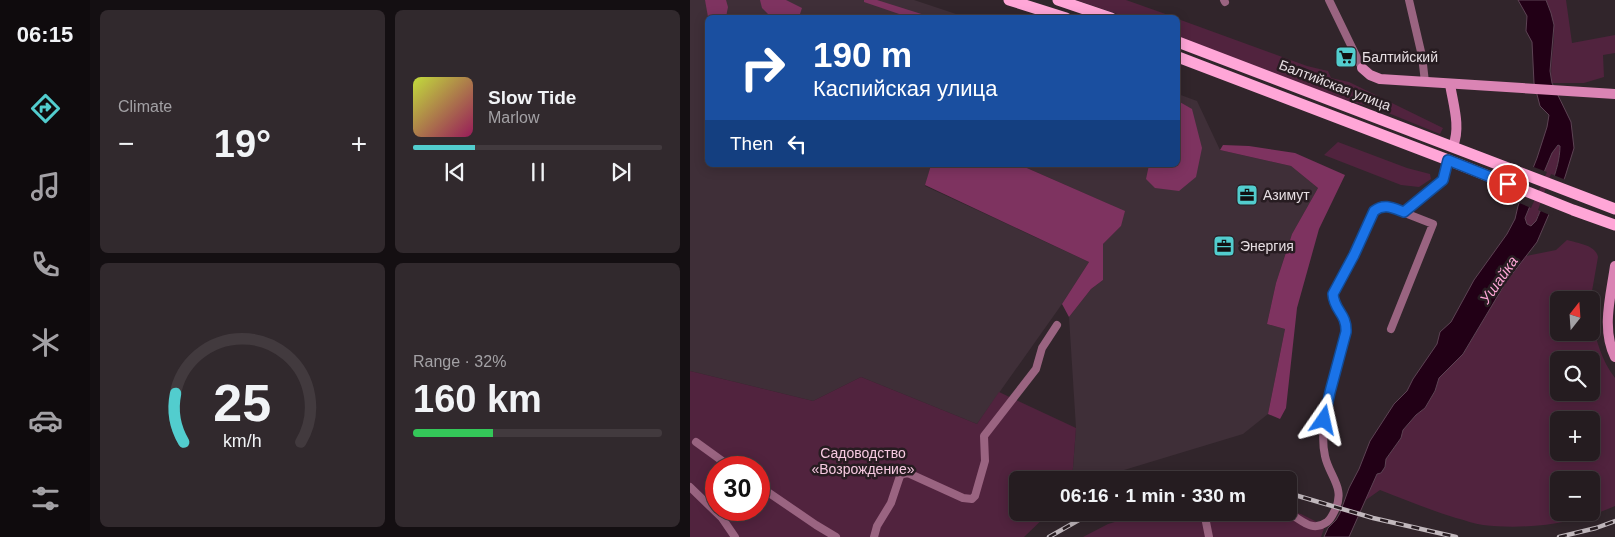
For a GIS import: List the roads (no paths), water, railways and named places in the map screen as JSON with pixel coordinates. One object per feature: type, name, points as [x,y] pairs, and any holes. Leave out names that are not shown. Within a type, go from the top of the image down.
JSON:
[{"type":"main road","points":[[1009,0],[1056,15]]},
{"type":"main road","points":[[1058,0],[1102,15]]},
{"type":"main road","name":"Балтийская улица","points":[[1180,43],[1615,209]]},
{"type":"main road","points":[[1180,58],[1615,225]]},
{"type":"street","points":[[1329,0],[1362,68]]},
{"type":"street","points":[[1409,0],[1422,56],[1425,82]]},
{"type":"street","name":"Балтийская улица","points":[[1362,68],[1370,75],[1380,79],[1615,94]]},
{"type":"street","points":[[1450,84],[1457,128],[1456,140],[1453,146]]},
{"type":"street","points":[[1404,212],[1443,180],[1448,160]]},
{"type":"street","points":[[1297,519],[1303,524],[1315,526],[1328,521],[1337,506],[1339,491],[1325,456],[1323,440],[1324,420],[1346,332],[1344,316],[1336,306],[1333,294],[1354,255],[1374,211],[1380,207],[1387,206],[1433,224],[1391,329]]},
{"type":"street","points":[[1615,266],[1607,322],[1608,336],[1615,356]]},
{"type":"street","points":[[874,537],[877,526],[891,503],[900,476],[903,474],[908,472],[963,498],[972,499],[975,496],[985,461],[984,436],[1036,369],[1042,348],[1057,325]]},
{"type":"street","points":[[696,442],[715,456]]},
{"type":"street","points":[[690,486],[722,518],[735,537]]},
{"type":"street","points":[[770,493],[836,537]]},
{"type":"street","points":[[1206,521],[1209,537]]},
{"type":"water","name":"Ушайка","points":[[1518,0],[1546,0],[1554,25],[1550,71],[1552,83],[1571,122],[1574,148],[1565,177],[1537,242],[1506,282],[1463,354],[1439,378],[1435,391],[1425,408],[1403,430],[1401,438],[1386,459],[1385,467],[1381,473],[1377,474],[1349,537],[1324,537],[1328,528],[1340,513],[1370,441],[1394,404],[1407,391],[1437,344],[1440,332],[1451,322],[1474,280],[1507,234],[1515,219],[1518,206],[1537,158],[1549,115],[1540,106],[1534,83],[1532,42],[1526,31],[1527,16]],"holes":[[[1558,145],[1560,146],[1558,165],[1536,221],[1531,226],[1527,224],[1525,218],[1552,153]]]},
{"type":"railway","points":[[1297,496],[1373,518],[1456,537]]},
{"type":"railway","points":[[1049,537],[1077,521]]},
{"type":"railway","points":[[1559,537],[1596,528],[1615,521]]},
{"type":"place","name":"Балтийский","points":[[1346,57]]},
{"type":"place","name":"Азимут","points":[[1247,195]]},
{"type":"place","name":"Энергия","points":[[1224,246]]},
{"type":"park label","name":"Садоводство «Возрождение»","points":[[863,462]]}]
